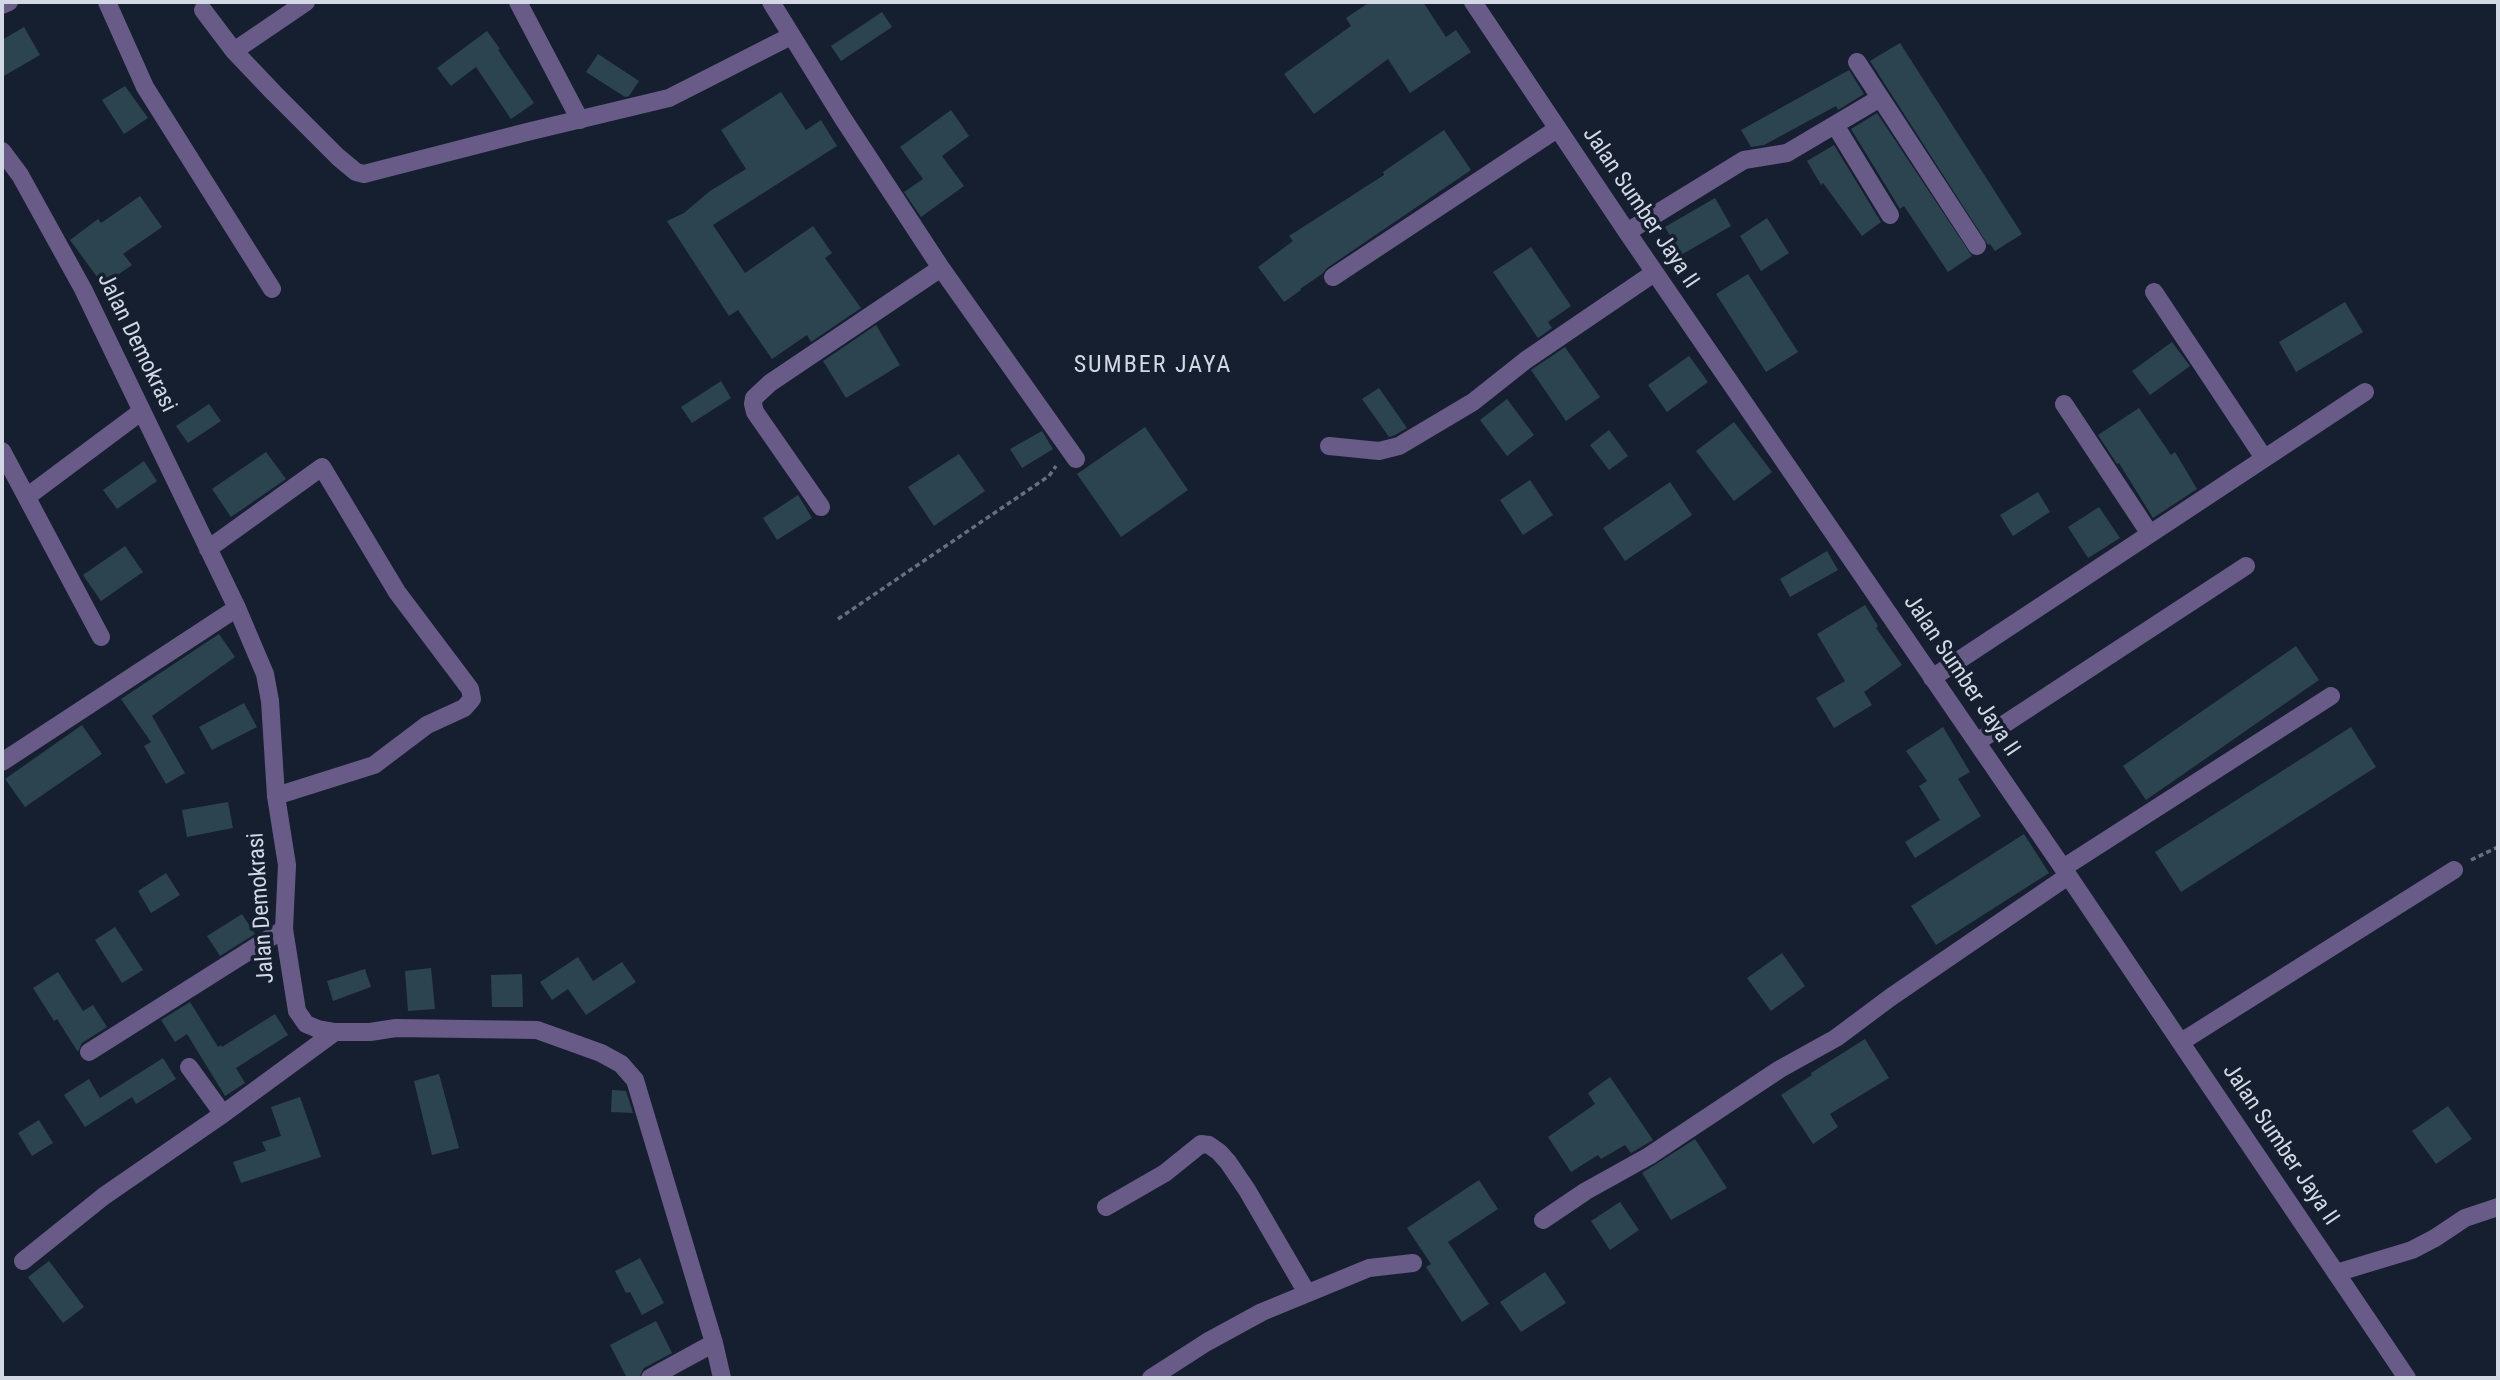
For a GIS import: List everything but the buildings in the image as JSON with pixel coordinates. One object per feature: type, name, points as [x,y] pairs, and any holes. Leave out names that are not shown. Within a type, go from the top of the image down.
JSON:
[{"type":"street","points":[[2,5],[9,2]]},
{"type":"street","points":[[107,2],[145,87],[272,289]]},
{"type":"street","points":[[233,51],[306,2]]},
{"type":"street","points":[[518,2],[580,120]]},
{"type":"street","points":[[771,2],[842,117],[942,268],[1073,454]]},
{"type":"street","name":"Jalan Sumber Jaya II","points":[[1473,2],[1654,273],[2066,872],[2407,1378]]},
{"type":"street","points":[[203,10],[233,51],[338,157],[356,172],[364,174],[638,104],[669,99],[791,36]]},
{"type":"street","points":[[1857,62],[1977,246]]},
{"type":"street","points":[[1627,232],[1744,160],[1787,153],[1880,98]]},
{"type":"street","points":[[1835,125],[1890,215]]},
{"type":"street","points":[[1333,277],[1557,129]]},
{"type":"street","name":"Jalan Demokrasi","points":[[2,151],[20,176],[83,289],[237,608],[265,674],[270,701],[276,796],[287,865],[284,929],[297,1011],[306,1024],[335,1032],[370,1032],[396,1028],[537,1030],[601,1052],[621,1063],[635,1080],[714,1343],[722,1378]]},
{"type":"street","points":[[821,507],[755,412],[754,398],[770,383],[942,268]]},
{"type":"street","points":[[1329,446],[1379,451],[1399,446],[1473,402],[1526,360],[1654,273]]},
{"type":"street","points":[[2154,292],[2264,458]]},
{"type":"street","points":[[1932,678],[2365,392]]},
{"type":"street","points":[[2064,404],[2150,534]]},
{"type":"street","points":[[28,496],[142,411]]},
{"type":"street","points":[[2,451],[101,637]]},
{"type":"street","points":[[208,549],[322,467],[397,592],[470,690],[472,699],[464,708],[427,725],[374,765],[276,796]]},
{"type":"street","points":[[1977,742],[2246,566]]},
{"type":"street","points":[[2,762],[237,608]]},
{"type":"street","points":[[1543,1220],[1586,1191],[1649,1156],[1780,1069],[1836,1038],[2066,872],[2331,696]]},
{"type":"street","points":[[2181,1042],[2454,870]]},
{"type":"street","points":[[89,1052],[284,929]]},
{"type":"street","points":[[23,1261],[104,1196],[335,1032]]},
{"type":"street","points":[[189,1067],[223,1114]]},
{"type":"street","points":[[1106,1207],[1165,1173],[1201,1144],[1209,1145],[1228,1162],[1247,1190],[1307,1293]]},
{"type":"street","points":[[2336,1273],[2412,1250],[2465,1218],[2498,1207]]},
{"type":"street","points":[[1151,1378],[1238,1324],[1307,1293],[1369,1268],[1413,1263]]},
{"type":"street","points":[[650,1378],[714,1343]]},
{"type":"path","points":[[838,620],[1049,476],[1073,454]]},
{"type":"path","points":[[2454,870],[2498,846]]},
{"type":"district","name":"SUMBER JAYA","points":[[1153,366]]}]
